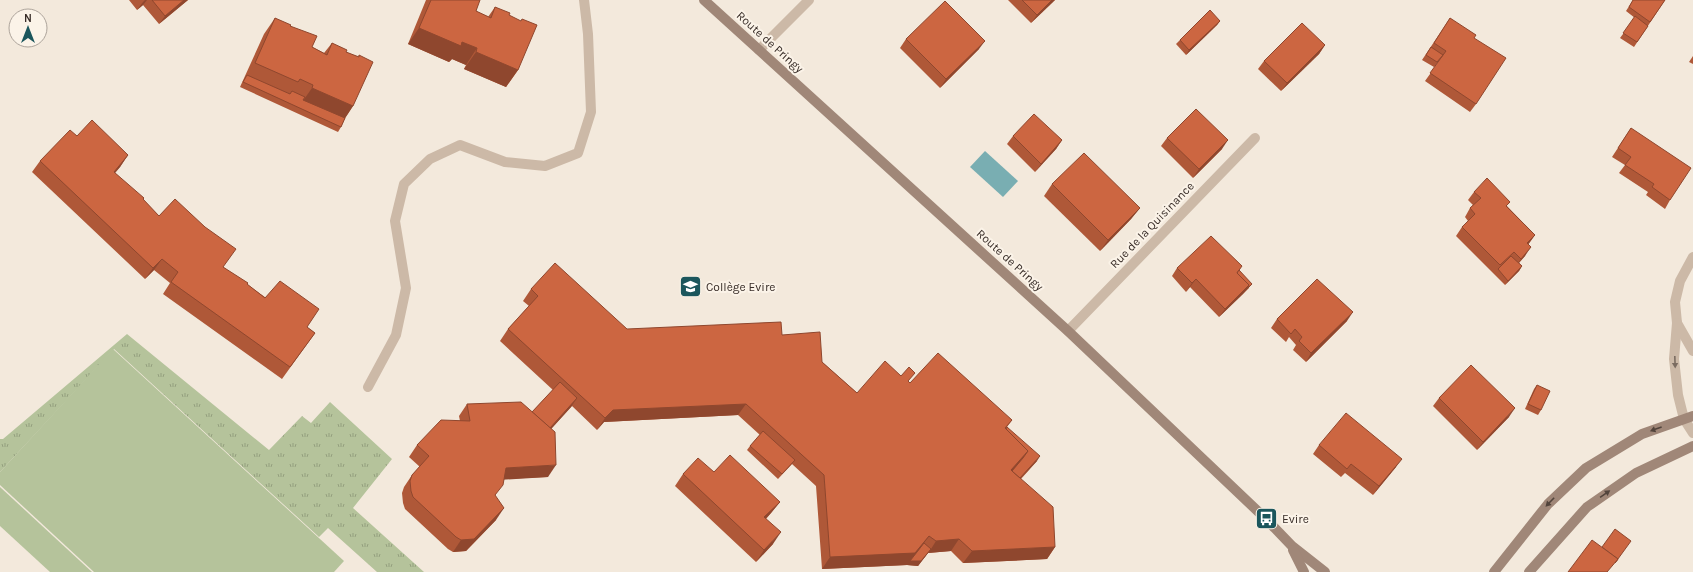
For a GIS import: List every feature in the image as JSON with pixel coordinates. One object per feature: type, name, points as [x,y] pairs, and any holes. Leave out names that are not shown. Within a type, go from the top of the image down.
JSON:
[{"type":"street","points":[[368,387],[396,335],[406,288],[395,221],[404,184],[430,159],[460,145],[505,162],[545,166],[578,153],[591,112],[588,34],[584,0]]},
{"type":"street","name":"Route de Pringy","points":[[704,0],[1068,331],[1260,513],[1292,546],[1325,572]]},
{"type":"street","points":[[759,50],[809,0]]},
{"type":"street","name":"Rue de la Quisinance","points":[[1068,331],[1255,138]]},
{"type":"street","points":[[1693,257],[1680,281],[1675,302],[1677,323],[1674,359],[1678,395],[1689,417],[1693,433]]},
{"type":"street","points":[[1677,323],[1693,351]]},
{"type":"street","points":[[1494,572],[1548,504],[1586,468],[1642,434],[1689,417]]},
{"type":"street","points":[[1529,572],[1587,507],[1636,472],[1693,446]]},
{"type":"street","name":"Route de Pringy","points":[[1292,546],[1304,572]]},
{"type":"green space","points":[[127,334],[269,450],[302,416],[311,423],[330,402],[392,459],[353,508],[424,572],[377,572],[328,528],[319,537],[114,349],[0,472],[0,439],[3,439]]},
{"type":"green space","points":[[113,349],[344,561],[334,572],[94,572],[0,485],[0,472]]},
{"type":"green space","points":[[0,487],[92,572],[50,572],[0,526]]},
{"type":"water","points":[[985,151],[1018,181],[1003,197],[970,167]]},
{"type":"building","points":[[152,0],[184,0],[165,16]]},
{"type":"building","points":[[431,0],[480,0],[476,11],[491,18],[495,7],[510,13],[509,15],[521,21],[522,19],[537,25],[518,70],[476,52],[477,48],[462,42],[461,46],[419,28]]},
{"type":"building","points":[[1022,0],[1052,0],[1037,15]]},
{"type":"building","points":[[1633,0],[1665,0],[1650,22],[1629,7]]},
{"type":"building","points":[[945,1],[985,41],[946,79],[906,39]]},
{"type":"building","points":[[1210,10],[1220,21],[1189,50],[1180,40]]},
{"type":"building","points":[[1635,16],[1648,26],[1637,42],[1623,33]]},
{"type":"building","points":[[275,18],[291,25],[290,26],[317,36],[312,47],[327,55],[332,43],[347,50],[346,52],[359,57],[359,55],[373,62],[353,106],[312,88],[313,85],[300,79],[298,82],[255,63]]},
{"type":"building","points":[[1450,18],[1476,35],[1474,38],[1506,58],[1476,104],[1430,73],[1446,51],[1434,43]]},
{"type":"building","points":[[1302,23],[1325,45],[1287,83],[1264,61]]},
{"type":"building","points":[[1431,47],[1443,55],[1437,62],[1426,55]]},
{"type":"building","points":[[247,75],[290,94],[292,91],[305,97],[303,100],[345,118],[341,127],[243,82]]},
{"type":"building","points":[[1196,109],[1228,140],[1199,169],[1167,138]]},
{"type":"building","points":[[1034,114],[1062,140],[1041,164],[1013,136]]},
{"type":"building","points":[[92,120],[128,155],[114,172],[144,198],[143,199],[159,216],[175,199],[205,227],[236,249],[223,267],[248,283],[247,284],[265,298],[280,281],[319,309],[307,327],[315,333],[290,367],[171,282],[178,272],[162,259],[153,268],[40,161],[70,130],[77,136]]},
{"type":"building","points":[[1631,128],[1691,168],[1670,200],[1652,187],[1654,184],[1625,165],[1631,157],[1618,148]]},
{"type":"building","points":[[1084,153],[1140,208],[1108,240],[1052,184]]},
{"type":"building","points":[[1487,178],[1510,202],[1506,206],[1535,235],[1527,243],[1531,247],[1521,259],[1514,252],[1500,265],[1462,227],[1475,214],[1470,208],[1481,198],[1474,192]]},
{"type":"building","points":[[1211,236],[1242,266],[1237,273],[1249,285],[1225,309],[1196,279],[1192,283],[1177,268]]},
{"type":"building","points":[[1511,256],[1522,266],[1508,281],[1498,269]]},
{"type":"building","points":[[555,263],[627,329],[781,322],[782,335],[820,332],[822,362],[857,393],[885,361],[901,376],[909,367],[915,373],[908,381],[910,383],[938,353],[1012,420],[1005,428],[1028,451],[1011,470],[1053,507],[1055,547],[972,551],[959,539],[936,541],[929,536],[915,553],[830,557],[824,475],[746,404],[613,410],[605,418],[508,329],[538,296],[531,289]]},
{"type":"building","points":[[1239,270],[1252,284],[1247,289],[1249,285],[1237,273]]},
{"type":"building","points":[[1317,279],[1353,312],[1311,353],[1299,341],[1302,337],[1295,329],[1291,334],[1277,319]]},
{"type":"building","points":[[1471,365],[1515,408],[1483,442],[1439,398]]},
{"type":"building","points":[[560,382],[577,398],[550,428],[532,412]]},
{"type":"building","points":[[1537,385],[1550,391],[1541,410],[1528,404]]},
{"type":"building","points":[[521,402],[555,432],[556,465],[506,468],[503,485],[495,495],[504,508],[474,539],[461,540],[413,497],[410,481],[412,475],[429,456],[417,445],[441,420],[470,421],[467,404]]},
{"type":"building","points":[[1346,413],[1402,459],[1379,486],[1351,464],[1347,469],[1319,445]]},
{"type":"building","points":[[1007,427],[1040,456],[1020,478],[1012,471],[1028,451],[1006,429]]},
{"type":"building","points":[[763,431],[795,460],[782,474],[750,446]]},
{"type":"building","points":[[730,455],[780,502],[764,517],[781,532],[764,550],[683,474],[698,458],[714,472]]},
{"type":"building","points":[[1615,529],[1631,541],[1618,559],[1602,547]]},
{"type":"building","points":[[1592,540],[1618,559],[1607,572],[1568,572]]},
{"type":"building","points":[[924,543],[931,549],[921,561],[910,561]]},
{"type":"place","name":"Collège Evire","points":[[691,287]]},
{"type":"place","name":"Evire","points":[[1266,519]]}]
